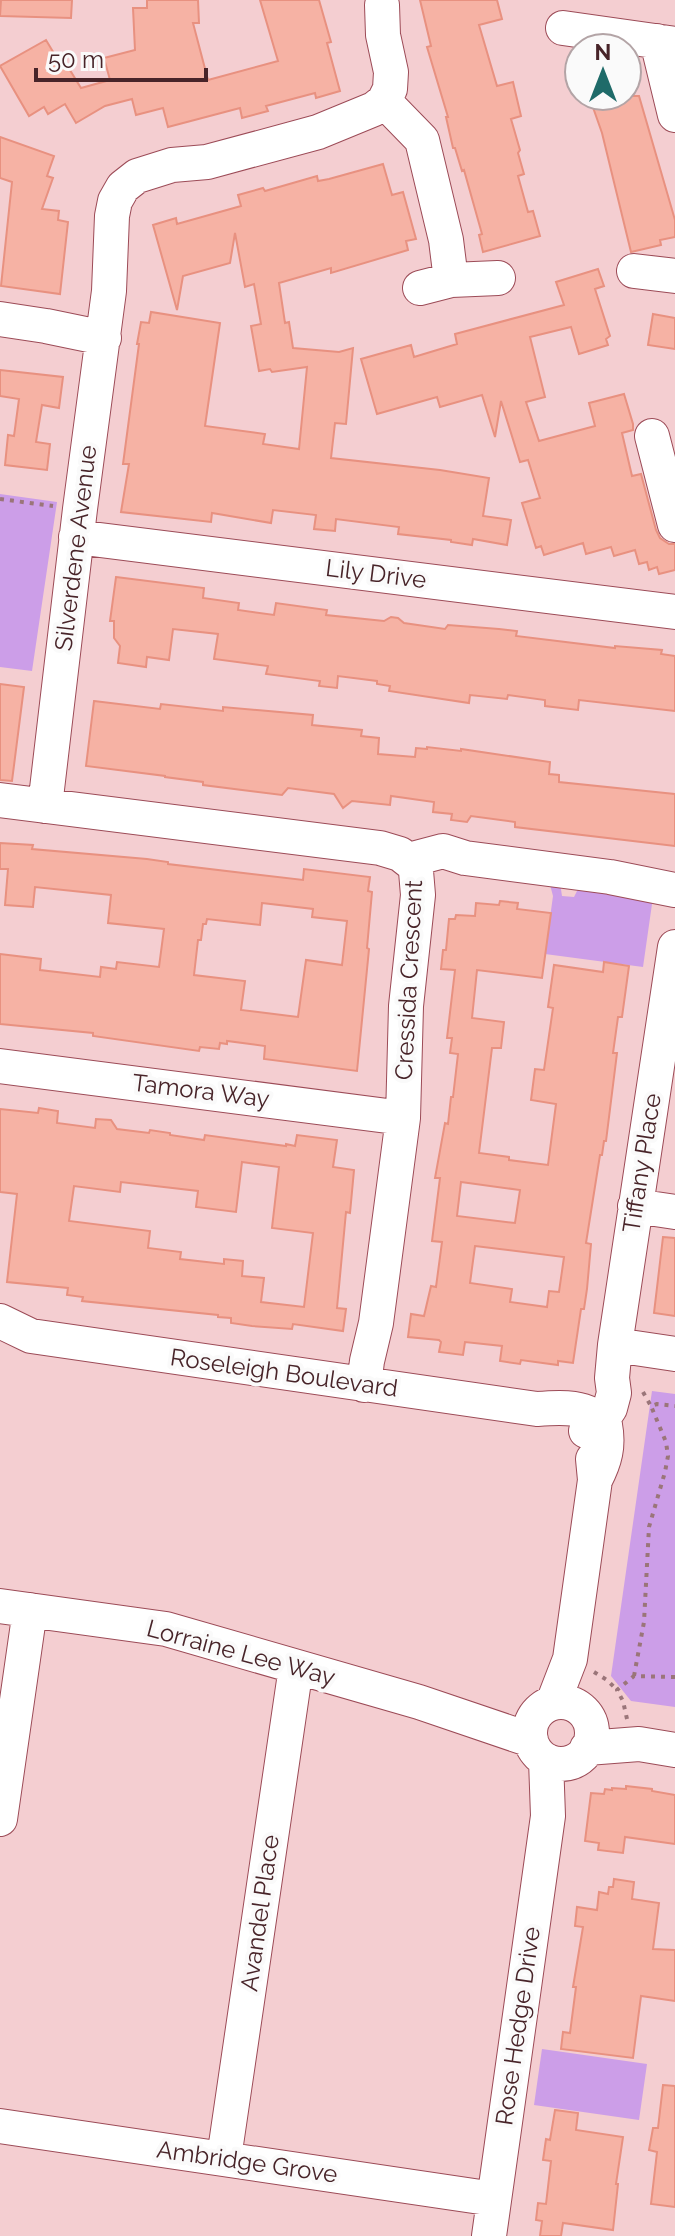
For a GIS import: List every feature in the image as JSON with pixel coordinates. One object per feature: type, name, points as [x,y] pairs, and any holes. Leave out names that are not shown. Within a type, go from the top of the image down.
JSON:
[{"type":"street","points":[[381,2],[395,32],[403,69],[402,93],[388,105],[422,140],[446,240],[436,284],[498,278]]},
{"type":"street","points":[[563,28],[668,59],[675,115]]},
{"type":"street","name":"Silverdene Avenue","points":[[45,806],[109,291],[128,206],[137,193],[151,184],[207,162],[318,132],[378,122],[388,105]]},
{"type":"street","points":[[634,271],[675,276]]},
{"type":"street","points":[[0,319],[104,333]]},
{"type":"street","points":[[652,436],[675,525]]},
{"type":"street","name":"Lily Drive","points":[[78,523],[675,612]]},
{"type":"street","name":"Cressida Crescent","points":[[0,800],[380,848],[400,854],[413,866],[418,895],[406,1006],[403,1118],[376,1323],[367,1361],[370,1386]]},
{"type":"street","points":[[413,866],[443,851],[465,858],[610,877],[675,890]]},
{"type":"street","name":"Tiffany Place","points":[[593,1422],[613,1362],[675,947]]},
{"type":"street","name":"Tamora Way","points":[[0,1066],[403,1118]]},
{"type":"street","points":[[635,1206],[675,1212]]},
{"type":"street","name":"Roseleigh Boulevard","points":[[0,1321],[16,1339],[537,1409],[562,1420],[593,1422]]},
{"type":"street","points":[[613,1362],[675,1354]]},
{"type":"street","points":[[593,1422],[591,1437],[595,1480],[561,1733],[632,1741],[675,1750]]},
{"type":"street","points":[[0,1819],[15,1608]]},
{"type":"street","name":"Lorraine Lee Way","points":[[15,1608],[166,1629],[478,1721],[561,1733]]},
{"type":"street","name":"Avandel Place","points":[[224,2158],[296,1667]]},
{"type":"street","name":"Rose Hedge Drive","points":[[489,2236],[561,1733]]},
{"type":"street","name":"Ambridge Grove","points":[[0,2126],[494,2199]]},
{"type":"path","points":[[0,499],[78,523]]},
{"type":"path","points":[[632,1741],[627,1713],[617,1690],[634,1676],[644,1622],[649,1527],[668,1456],[666,1442],[651,1406]]},
{"type":"path","points":[[634,1676],[675,1677]]},
{"type":"shaded area","points":[[0,494],[57,502],[32,671],[0,667]]},
{"type":"shaded area","points":[[549,881],[560,883],[562,896],[574,897],[580,885],[653,897],[643,967],[545,954],[553,896]]},
{"type":"shaded area","points":[[652,1391],[675,1394],[675,1707],[631,1701],[611,1676]]},
{"type":"shaded area","points":[[542,2049],[647,2064],[639,2120],[534,2105]]},
{"type":"building","points":[[1,0],[72,0],[71,18],[0,16]]},
{"type":"building","points":[[147,0],[198,0],[199,23],[193,23],[208,80],[278,61],[260,0],[319,0],[340,91],[316,98],[315,93],[266,106],[268,111],[242,118],[240,108],[168,127],[163,108],[136,115],[132,99],[105,106],[76,123],[65,104],[48,114],[44,107],[29,116],[0,66],[46,40],[61,65],[65,62],[81,88],[110,80],[104,58],[135,50],[133,8],[147,8]]},
{"type":"building","points":[[420,0],[497,0],[502,19],[479,25],[497,86],[513,82],[521,116],[511,119],[524,174],[518,176],[528,212],[533,211],[540,236],[483,252],[479,235],[482,234],[464,170],[453,148],[448,117],[427,47],[431,46]]},
{"type":"building","points":[[643,110],[675,220],[675,237],[660,240],[661,245],[631,252],[595,112]]},
{"type":"building","points":[[0,137],[54,156],[47,176],[53,178],[42,209],[59,211],[58,220],[68,222],[60,294],[1,286],[12,182],[0,178]]},
{"type":"building","points":[[383,164],[392,195],[403,192],[416,239],[406,241],[408,250],[331,273],[331,268],[279,283],[285,323],[289,322],[293,348],[339,352],[353,348],[346,424],[335,423],[331,458],[489,478],[483,516],[511,520],[507,545],[473,539],[472,545],[398,534],[399,527],[336,519],[335,531],[314,529],[316,515],[273,510],[271,523],[212,513],[211,522],[121,512],[129,464],[123,464],[137,344],[141,322],[149,323],[151,312],[220,323],[205,426],[265,434],[263,444],[299,449],[307,367],[259,371],[251,326],[261,324],[254,284],[245,287],[235,233],[230,263],[183,276],[177,310],[153,225],[176,218],[177,224],[241,206],[238,195],[263,188],[265,191],[317,176],[318,181],[329,179]]},
{"type":"building","points":[[598,269],[604,286],[595,289],[610,336],[606,339],[608,345],[579,354],[571,327],[530,337],[545,397],[526,402],[539,441],[595,426],[589,403],[624,394],[633,424],[633,430],[622,433],[632,476],[641,474],[660,538],[675,544],[675,570],[659,574],[657,567],[649,570],[647,562],[639,564],[635,550],[614,556],[611,547],[586,554],[583,543],[544,555],[541,546],[536,548],[522,503],[540,498],[528,460],[520,462],[501,401],[495,437],[482,395],[440,407],[437,397],[377,414],[361,359],[411,345],[414,357],[457,344],[455,334],[564,305],[556,282]]},
{"type":"building","points":[[653,314],[675,318],[675,349],[648,345]]},
{"type":"building","points":[[0,370],[63,377],[59,408],[42,405],[36,442],[50,444],[47,470],[5,465],[8,435],[14,436],[19,399],[0,396]]},
{"type":"building","points":[[116,577],[204,588],[203,598],[239,603],[238,610],[274,615],[276,603],[327,610],[326,615],[384,621],[391,617],[404,623],[445,629],[448,625],[499,629],[517,631],[516,636],[615,648],[662,650],[661,654],[675,656],[675,711],[579,700],[578,710],[545,706],[545,700],[508,695],[507,699],[470,695],[469,703],[389,691],[390,686],[377,684],[377,681],[338,676],[337,688],[319,686],[320,681],[266,674],[268,666],[214,659],[218,634],[173,629],[169,660],[147,657],[146,667],[118,663],[120,646],[114,638],[114,621],[110,621]]},
{"type":"building","points":[[0,684],[24,687],[12,781],[0,780]]},
{"type":"building","points":[[94,701],[160,709],[161,704],[223,711],[223,707],[313,715],[312,725],[362,730],[361,736],[379,738],[378,754],[415,757],[416,748],[427,747],[550,762],[549,774],[559,775],[559,782],[675,794],[675,846],[515,827],[515,822],[471,816],[467,822],[451,820],[452,814],[433,812],[434,802],[391,796],[390,805],[352,801],[343,808],[334,794],[288,788],[282,795],[86,766]]},
{"type":"building","points":[[0,843],[303,880],[304,869],[370,877],[369,949],[357,1071],[264,1059],[265,1046],[227,1041],[227,1044],[220,1043],[219,1049],[200,1047],[199,1051],[93,1036],[93,1033],[0,1024],[0,954],[41,959],[40,970],[100,977],[101,967],[116,969],[117,962],[159,967],[164,929],[108,923],[111,895],[35,887],[33,907],[5,905],[8,869],[0,869]],"holes":[[[262,903],[313,909],[312,917],[347,921],[342,965],[306,960],[298,1017],[241,1010],[245,981],[194,975],[198,940],[201,940],[203,924],[207,919],[260,925]]]},
{"type":"building","points":[[500,901],[518,903],[517,909],[551,913],[542,978],[477,970],[472,1018],[504,1022],[501,1048],[492,1048],[479,1153],[548,1165],[556,1104],[531,1100],[535,1069],[544,1070],[553,1008],[548,1007],[554,965],[603,972],[604,962],[629,966],[613,1053],[617,1053],[606,1141],[600,1155],[586,1243],[591,1244],[587,1289],[573,1363],[558,1361],[558,1365],[521,1360],[520,1364],[500,1361],[502,1346],[465,1342],[463,1355],[439,1352],[439,1340],[408,1337],[411,1314],[424,1316],[431,1286],[436,1287],[442,1242],[432,1241],[440,1178],[435,1178],[445,1123],[448,1124],[458,1054],[450,1053],[452,1038],[447,1038],[455,970],[441,969],[449,919],[455,919],[456,915],[475,916],[476,903],[499,905]],"holes":[[[461,1182],[520,1190],[515,1223],[457,1216]],[[475,1246],[564,1257],[559,1292],[549,1291],[547,1307],[510,1302],[512,1289],[470,1283]]]},
{"type":"building","points":[[39,1108],[58,1111],[57,1123],[95,1128],[96,1119],[111,1120],[117,1129],[149,1133],[150,1130],[204,1140],[205,1135],[295,1146],[297,1135],[337,1140],[333,1167],[354,1170],[350,1213],[346,1212],[337,1308],[346,1309],[343,1331],[293,1324],[292,1329],[231,1323],[231,1318],[218,1315],[82,1301],[83,1297],[67,1295],[68,1288],[7,1282],[17,1194],[0,1192],[0,1109],[38,1113]],"holes":[[[242,1162],[279,1167],[272,1228],[313,1233],[304,1307],[261,1302],[264,1278],[242,1276],[243,1261],[224,1259],[224,1264],[180,1259],[181,1252],[148,1248],[150,1231],[69,1221],[74,1186],[120,1192],[121,1182],[198,1191],[196,1207],[236,1212]]]},
{"type":"building","points":[[663,1237],[675,1238],[675,1316],[654,1313]]},
{"type":"building","points":[[626,1786],[675,1795],[675,1844],[625,1837],[623,1853],[598,1850],[599,1843],[585,1841],[591,1793],[604,1794],[605,1789],[626,1789]]},
{"type":"building","points":[[614,1879],[634,1882],[632,1899],[659,1903],[653,1949],[675,1950],[675,2001],[641,1996],[633,2058],[561,2049],[563,2032],[570,2033],[576,1987],[573,1987],[583,1927],[575,1926],[577,1907],[597,1910],[599,1892],[608,1894]]},
{"type":"building","points":[[663,2085],[675,2086],[675,2207],[651,2204],[657,2152],[649,2150],[653,2128],[658,2128]]},
{"type":"building","points":[[555,2110],[578,2113],[576,2130],[623,2137],[613,2230],[563,2223],[561,2236],[540,2236],[542,2221],[536,2220],[538,2203],[546,2204],[551,2161],[543,2160]]}]
